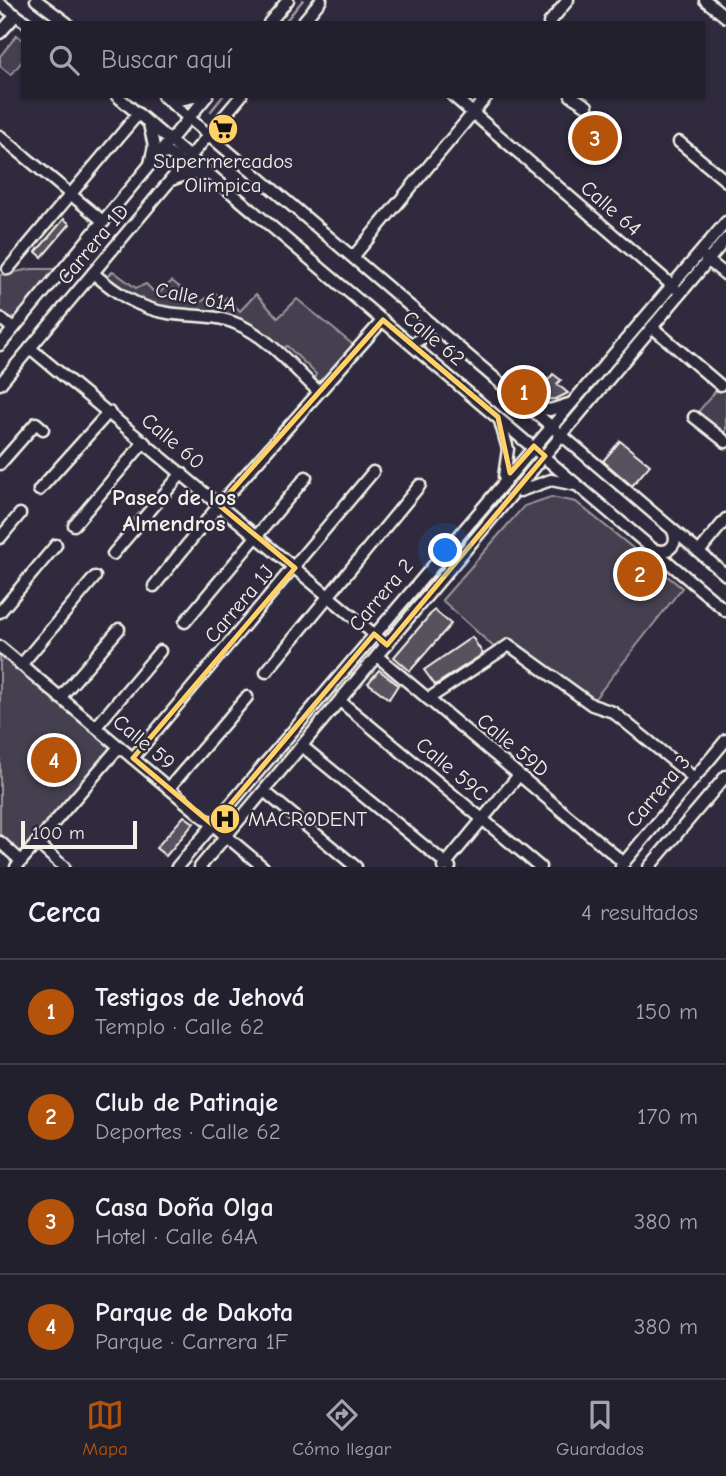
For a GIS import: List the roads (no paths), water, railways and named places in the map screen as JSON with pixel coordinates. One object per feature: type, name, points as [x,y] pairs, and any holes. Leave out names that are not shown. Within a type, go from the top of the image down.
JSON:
[{"type":"street","points":[[37,0],[63,21]]},
{"type":"street","points":[[271,21],[288,0]]},
{"type":"street","points":[[304,21],[321,0]]},
{"type":"street","points":[[551,21],[568,0]]},
{"type":"street","points":[[705,0],[726,17]]},
{"type":"street","points":[[0,4],[24,21]]},
{"type":"street","points":[[0,33],[16,15]]},
{"type":"street","name":"Calle 62","points":[[119,98],[726,611]]},
{"type":"street","name":"Calle 62","points":[[164,98],[561,438],[726,575]]},
{"type":"street","points":[[168,98],[188,98]]},
{"type":"street","name":"Carrera 1D","points":[[0,345],[205,98]]},
{"type":"street","name":"Carrera 1D","points":[[0,384],[239,98]]},
{"type":"street","name":"Calle 64","points":[[455,98],[680,293]]},
{"type":"street","points":[[353,257],[485,98]]},
{"type":"street","points":[[574,98],[587,106]]},
{"type":"street","points":[[8,269],[69,193],[138,114]]},
{"type":"street","points":[[223,117],[222,134],[226,149]]},
{"type":"street","points":[[149,124],[154,145],[149,167]]},
{"type":"street","points":[[0,135],[104,222]]},
{"type":"street","points":[[679,142],[726,181]]},
{"type":"street","points":[[158,156],[173,154],[179,162],[178,172]]},
{"type":"street","points":[[170,181],[190,173],[211,175]]},
{"type":"street","name":"Carrera 2","points":[[200,867],[514,495],[680,293],[726,222]]},
{"type":"street","name":"Carrera 2","points":[[177,867],[502,482],[672,286],[726,239]]},
{"type":"street","points":[[704,257],[726,275]]},
{"type":"street","name":"Calle 61A","points":[[93,273],[139,305],[166,313],[209,317],[240,325],[257,335],[319,392]]},
{"type":"street","points":[[0,318],[13,330]]},
{"type":"street","points":[[154,586],[219,505],[383,320]]},
{"type":"street","points":[[412,344],[424,337],[430,323]]},
{"type":"street","points":[[652,327],[720,386]]},
{"type":"street","name":"Calle 60","points":[[30,348],[387,645]]},
{"type":"street","points":[[521,402],[542,410],[558,409],[572,402]]},
{"type":"street","points":[[39,490],[108,412]]},
{"type":"street","points":[[694,416],[726,442]]},
{"type":"street","points":[[498,417],[508,449],[502,482]]},
{"type":"street","points":[[577,417],[574,436],[584,456]]},
{"type":"street","points":[[0,464],[39,426]]},
{"type":"street","points":[[74,525],[144,442]]},
{"type":"street","name":"Carrera 1J","points":[[133,758],[373,472]]},
{"type":"street","points":[[113,554],[182,473]]},
{"type":"street","points":[[185,622],[306,477]]},
{"type":"street","points":[[514,495],[531,485],[551,481],[580,487]]},
{"type":"street","points":[[266,672],[419,485]]},
{"type":"street","points":[[0,538],[20,514]]},
{"type":"street","points":[[699,552],[726,519]]},
{"type":"street","points":[[655,550],[666,551],[672,548],[675,541],[674,531]]},
{"type":"street","points":[[0,611],[56,545]]},
{"type":"street","points":[[431,566],[445,576]]},
{"type":"street","points":[[22,665],[95,577]]},
{"type":"street","points":[[60,698],[118,629]]},
{"type":"street","points":[[428,699],[509,645],[592,705],[613,712],[694,778]]},
{"type":"street","name":"Calle 59","points":[[0,647],[263,867]]},
{"type":"street","points":[[96,727],[160,651]]},
{"type":"street","name":"Calle 59D","points":[[377,656],[622,865]]},
{"type":"street","points":[[169,788],[247,697]]},
{"type":"street","name":"Calle 59C","points":[[340,701],[540,867]]},
{"type":"street","name":"Carrera 3","points":[[622,865],[726,740]]},
{"type":"street","points":[[302,746],[446,866],[519,775]]},
{"type":"street","points":[[0,842],[19,864],[119,747]]},
{"type":"street","name":"Carrera 3","points":[[649,867],[726,776]]},
{"type":"street","points":[[264,791],[356,867]]},
{"type":"street","points":[[37,843],[64,867]]},
{"type":"waterway","points":[[286,21],[303,0]]},
{"type":"waterway","points":[[211,111],[221,98]]},
{"type":"place","name":"Supermercados Olimpica","points":[[223,129]]},
{"type":"place","name":"Casa Doña Olga","points":[[595,138]]},
{"type":"place","name":"Testigos de Jehová","points":[[524,392]]},
{"type":"place","name":"Club de Patinaje","points":[[640,574]]},
{"type":"place","name":"Parque de Dakota","points":[[54,760]]},
{"type":"place","name":"MACRODENT","points":[[225,819]]},
{"type":"district","name":"Paseo de los Almendros","points":[[174,510]]}]
